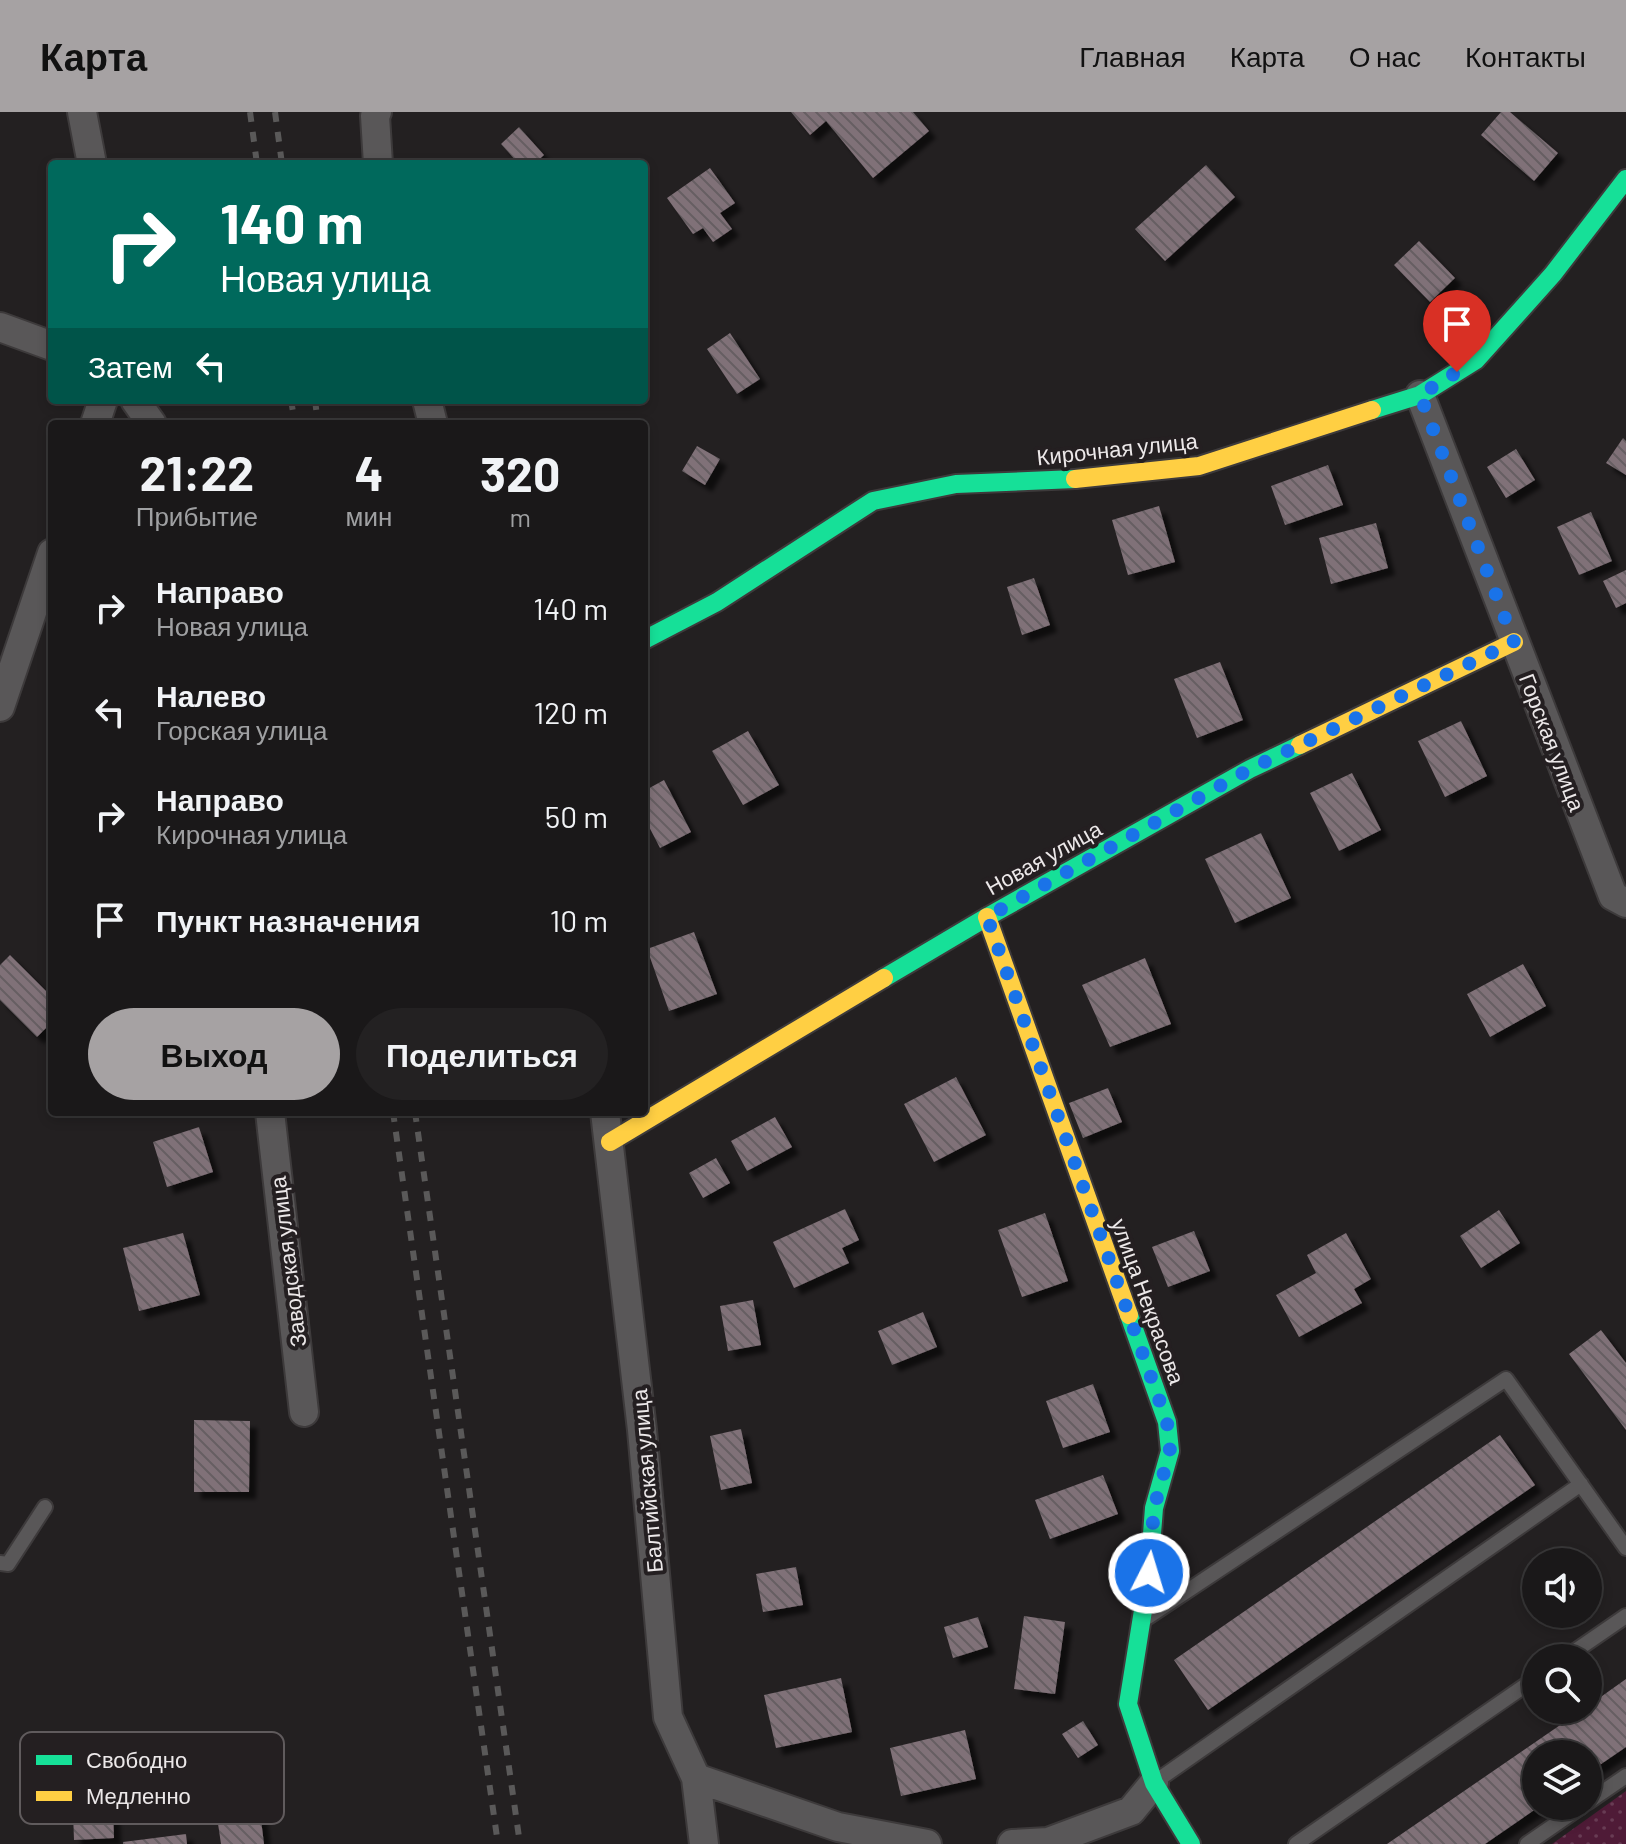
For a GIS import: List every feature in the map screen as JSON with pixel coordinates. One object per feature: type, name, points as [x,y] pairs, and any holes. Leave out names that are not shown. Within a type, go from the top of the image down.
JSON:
[{"type":"street","points":[[82,112],[91,160]]},
{"type":"street","points":[[376,114],[378,160]]},
{"type":"street","name":"Кирочная улица","points":[[648,638],[717,602],[873,501],[956,484],[1083,479],[1199,466],[1420,395],[1476,360],[1553,274],[1626,179]]},
{"type":"street","points":[[0,327],[48,345]]},
{"type":"street","name":"Горская улица","points":[[1420,395],[1613,896],[1626,903]]},
{"type":"street","points":[[0,707],[48,565]]},
{"type":"street","name":"Новая улица","points":[[610,1142],[987,917],[1250,769],[1514,642]]},
{"type":"street","name":"улица Некрасова","points":[[987,917],[1167,1422],[1170,1451],[1154,1508],[1128,1704],[1154,1783],[1191,1844]]},
{"type":"street","name":"Заводская улица","points":[[270,1116],[304,1412]]},
{"type":"street","name":"Балтийская улица","points":[[606,1116],[642,1430],[668,1717],[696,1778],[704,1844]]},
{"type":"street","points":[[696,1778],[838,1827],[927,1844]]},
{"type":"street","points":[[1012,1844],[1048,1842],[1131,1811],[1154,1783]]},
{"type":"lane","points":[[1141,1621],[1506,1379],[1626,1548]]},
{"type":"lane","points":[[1154,1783],[1581,1484]]},
{"type":"lane","points":[[0,1563],[8,1564],[45,1507]]},
{"type":"lane","points":[[1585,1644],[1626,1616]]},
{"type":"lane","points":[[1296,1844],[1522,1688]]},
{"type":"lane","points":[[1602,1792],[1626,1776]]},
{"type":"lane","points":[[1527,1844],[1562,1820]]},
{"type":"shaded area","points":[[1626,1791],[1626,1844],[1552,1844],[1586,1820],[1602,1820],[1602,1808]]},
{"type":"building","points":[[791,112],[913,112],[929,131],[873,178],[826,121],[810,135]]},
{"type":"building","points":[[1501,112],[1510,112],[1558,153],[1534,181],[1481,135]]},
{"type":"building","points":[[519,127],[544,155],[538,160],[515,160],[501,144]]},
{"type":"building","points":[[1206,165],[1235,197],[1165,261],[1135,229]]},
{"type":"building","points":[[710,168],[735,203],[720,213],[732,229],[713,242],[703,228],[693,234],[667,198]]},
{"type":"building","points":[[1419,241],[1455,278],[1430,302],[1394,265]]},
{"type":"building","points":[[730,333],[760,379],[737,394],[707,349]]},
{"type":"building","points":[[1623,438],[1626,441],[1626,475],[1606,463]]},
{"type":"building","points":[[697,446],[720,459],[705,485],[682,471]]},
{"type":"building","points":[[1516,449],[1535,480],[1506,498],[1487,467]]},
{"type":"building","points":[[1328,465],[1343,505],[1285,525],[1271,486]]},
{"type":"building","points":[[1159,506],[1175,562],[1128,575],[1112,520]]},
{"type":"building","points":[[1591,512],[1612,561],[1579,575],[1557,527]]},
{"type":"building","points":[[1376,523],[1388,568],[1331,584],[1319,538]]},
{"type":"building","points":[[1626,570],[1626,603],[1616,608],[1603,581]]},
{"type":"building","points":[[1034,578],[1050,625],[1022,635],[1007,587]]},
{"type":"building","points":[[1220,662],[1243,720],[1197,738],[1174,679]]},
{"type":"building","points":[[1461,721],[1487,776],[1445,797],[1418,741]]},
{"type":"building","points":[[748,731],[779,785],[743,805],[712,751]]},
{"type":"building","points":[[1352,773],[1381,830],[1339,851],[1310,793]]},
{"type":"building","points":[[664,780],[691,832],[660,848],[648,825],[648,789]]},
{"type":"building","points":[[1261,833],[1291,898],[1235,923],[1205,859]]},
{"type":"building","points":[[694,932],[717,994],[669,1011],[648,949]]},
{"type":"building","points":[[10,955],[48,993],[48,1026],[37,1037],[0,1000],[0,965]]},
{"type":"building","points":[[1145,958],[1171,1024],[1110,1047],[1082,985]]},
{"type":"building","points":[[1523,964],[1546,1006],[1490,1037],[1467,994]]},
{"type":"building","points":[[956,1077],[986,1135],[934,1162],[904,1104]]},
{"type":"building","points":[[1108,1088],[1122,1122],[1083,1138],[1069,1103]]},
{"type":"building","points":[[775,1117],[792,1147],[747,1171],[731,1141]]},
{"type":"building","points":[[199,1127],[213,1172],[167,1187],[153,1142]]},
{"type":"building","points":[[716,1158],[730,1183],[703,1198],[689,1173]]},
{"type":"building","points":[[845,1209],[859,1240],[842,1248],[849,1263],[794,1288],[773,1242]]},
{"type":"building","points":[[1499,1210],[1520,1243],[1481,1268],[1460,1236]]},
{"type":"building","points":[[1045,1213],[1068,1281],[1022,1297],[998,1230]]},
{"type":"building","points":[[1194,1231],[1210,1271],[1168,1287],[1152,1247]]},
{"type":"building","points":[[183,1233],[200,1295],[139,1311],[123,1248]]},
{"type":"building","points":[[1346,1233],[1371,1279],[1354,1289],[1362,1303],[1299,1337],[1276,1295],[1316,1273],[1307,1255]]},
{"type":"building","points":[[753,1300],[761,1345],[728,1351],[720,1306]]},
{"type":"building","points":[[923,1312],[937,1347],[892,1365],[878,1331]]},
{"type":"building","points":[[1601,1330],[1626,1363],[1626,1430],[1569,1354]]},
{"type":"building","points":[[1093,1384],[1110,1432],[1063,1448],[1046,1401]]},
{"type":"building","points":[[194,1420],[250,1421],[249,1492],[194,1492]]},
{"type":"building","points":[[741,1429],[752,1483],[721,1490],[710,1436]]},
{"type":"building","points":[[1500,1435],[1535,1485],[1208,1710],[1174,1660]]},
{"type":"building","points":[[1103,1475],[1118,1514],[1050,1539],[1035,1500]]},
{"type":"building","points":[[796,1567],[803,1605],[763,1612],[756,1574]]},
{"type":"building","points":[[1024,1616],[1065,1622],[1055,1694],[1014,1689]]},
{"type":"building","points":[[978,1617],[988,1647],[953,1658],[944,1627]]},
{"type":"building","points":[[841,1678],[852,1732],[776,1748],[764,1695]]},
{"type":"building","points":[[1626,1679],[1626,1747],[1602,1763],[1602,1740],[1538,1740],[1562,1724],[1602,1724],[1602,1696]]},
{"type":"building","points":[[1083,1721],[1098,1745],[1078,1758],[1062,1734]]},
{"type":"building","points":[[965,1730],[976,1779],[901,1796],[890,1748]]},
{"type":"building","points":[[1522,1751],[1522,1818],[1485,1844],[1387,1844]]},
{"type":"building","points":[[73,1824],[113,1824],[114,1838],[74,1840]]},
{"type":"building","points":[[218,1824],[262,1824],[264,1844],[221,1844]]},
{"type":"building","points":[[186,1834],[187,1844],[123,1844],[123,1842]]},
{"type":"railway","points":[[250,112],[256,160]]},
{"type":"railway","points":[[275,112],[281,160]]},
{"type":"railway","points":[[292,404],[294,420]]},
{"type":"railway","points":[[316,404],[318,420]]},
{"type":"railway","points":[[394,1116],[498,1844]]},
{"type":"railway","points":[[416,1116],[520,1844]]},
{"type":"traffic: fast","points":[[1372,410],[1420,395],[1476,360],[1553,274],[1626,179]]},
{"type":"traffic: fast","points":[[648,638],[717,602],[873,501],[956,484],[1075,479]]},
{"type":"traffic: fast","points":[[884,978],[1250,769],[1300,745]]},
{"type":"traffic: fast","points":[[1129,1315],[1167,1422],[1170,1451],[1154,1508],[1149,1573],[1128,1704],[1154,1783],[1191,1844]]},
{"type":"traffic: slow","points":[[1075,479],[1199,466],[1372,410]]},
{"type":"traffic: slow","points":[[1300,745],[1514,642]]},
{"type":"traffic: slow","points":[[987,917],[1129,1315]]},
{"type":"traffic: slow","points":[[610,1142],[884,978]]},
{"type":"route","points":[[1149,1573],[1154,1508],[1170,1451],[1167,1422],[987,917],[1250,769],[1514,642],[1420,395],[1457,372]]}]
